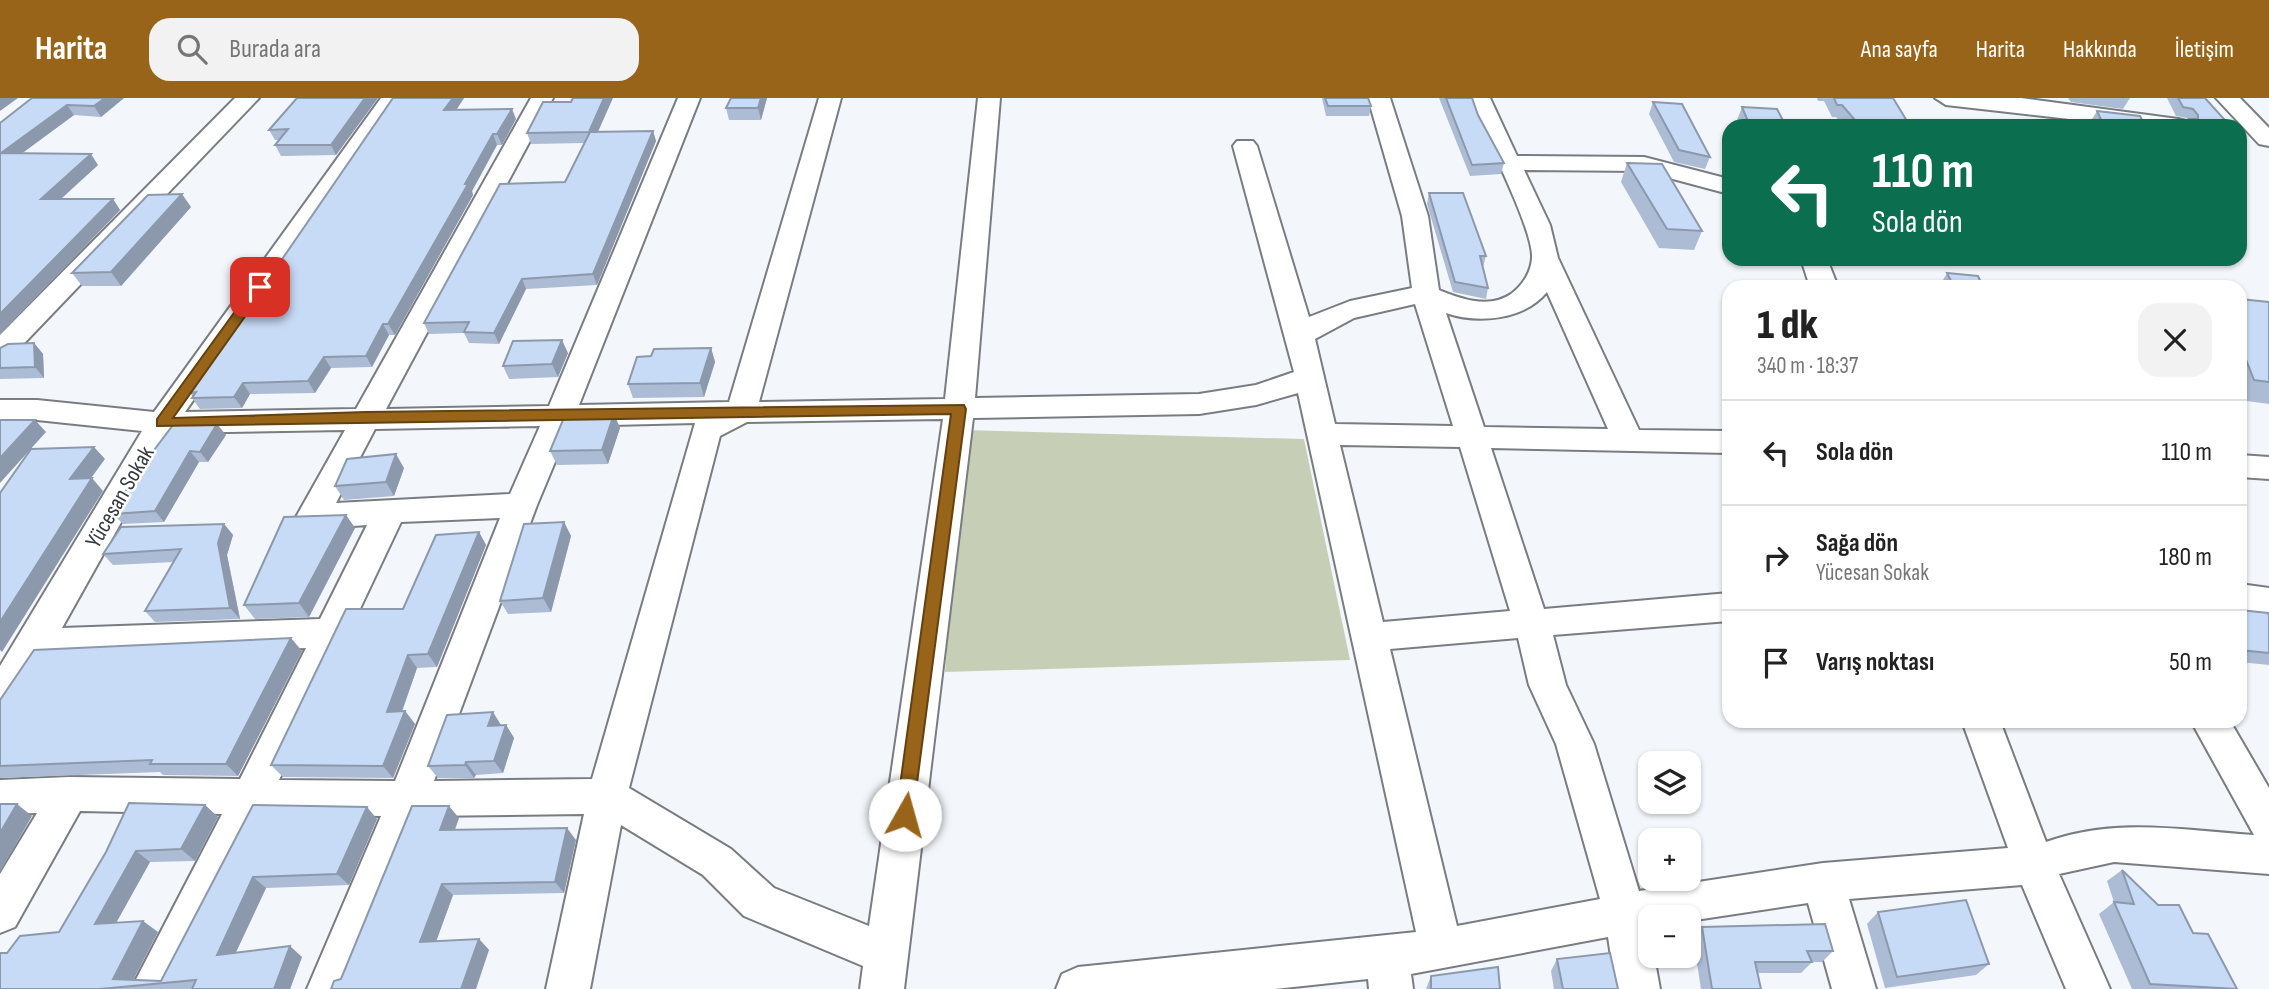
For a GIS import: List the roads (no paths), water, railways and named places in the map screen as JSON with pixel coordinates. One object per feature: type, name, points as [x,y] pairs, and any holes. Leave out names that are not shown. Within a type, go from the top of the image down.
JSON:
[{"type":"street","points":[[0,352],[248,98]]},
{"type":"street","name":"Yücesan Sokak","points":[[0,695],[35,643],[143,461],[162,423],[392,98]]},
{"type":"street","points":[[521,505],[312,517],[440,289],[542,98]]},
{"type":"street","points":[[330,989],[408,799],[521,505],[608,303],[690,98]]},
{"type":"street","points":[[568,989],[607,796],[706,430],[741,413],[830,98]]},
{"type":"street","points":[[885,970],[959,409],[989,98]]},
{"type":"street","points":[[1379,98],[1415,216],[1426,294],[1552,693],[1577,743],[1577,764],[1625,914],[1638,989]]},
{"type":"street","points":[[1479,98],[1536,225],[1545,258],[1628,439]]},
{"type":"street","points":[[1947,98],[2063,104],[2141,119]]},
{"type":"street","points":[[2227,98],[2268,139]]},
{"type":"street","points":[[2247,136],[2268,139]]},
{"type":"street","points":[[1245,146],[1300,336],[1441,950]]},
{"type":"street","points":[[1510,163],[1644,163],[1722,185]]},
{"type":"street","points":[[1300,336],[1318,322],[1341,310],[1426,294],[1458,308],[1488,310],[1512,306],[1535,290],[1545,258]]},
{"type":"street","points":[[0,410],[37,410],[162,423],[366,417],[1199,404],[1251,398],[1283,389],[1309,376]]},
{"type":"street","points":[[1323,434],[1722,442]]},
{"type":"street","points":[[2247,466],[2269,468]]},
{"type":"street","points":[[153,989],[253,794],[390,511]]},
{"type":"street","points":[[2247,598],[2269,601]]},
{"type":"street","points":[[1369,637],[1722,608]]},
{"type":"street","points":[[35,643],[332,633]]},
{"type":"street","points":[[1984,728],[2034,864],[2088,989]]},
{"type":"street","points":[[2214,728],[2269,825]]},
{"type":"street","points":[[0,797],[69,794],[253,794],[408,799],[607,796],[718,862],[759,902],[851,942],[885,970]]},
{"type":"street","points":[[0,913],[69,794]]},
{"type":"street","points":[[1105,988],[1390,972],[1441,950],[1625,914],[1823,882],[2034,864],[2072,850],[2114,844],[2269,855]]},
{"type":"street","points":[[1823,882],[1854,989]]}]
